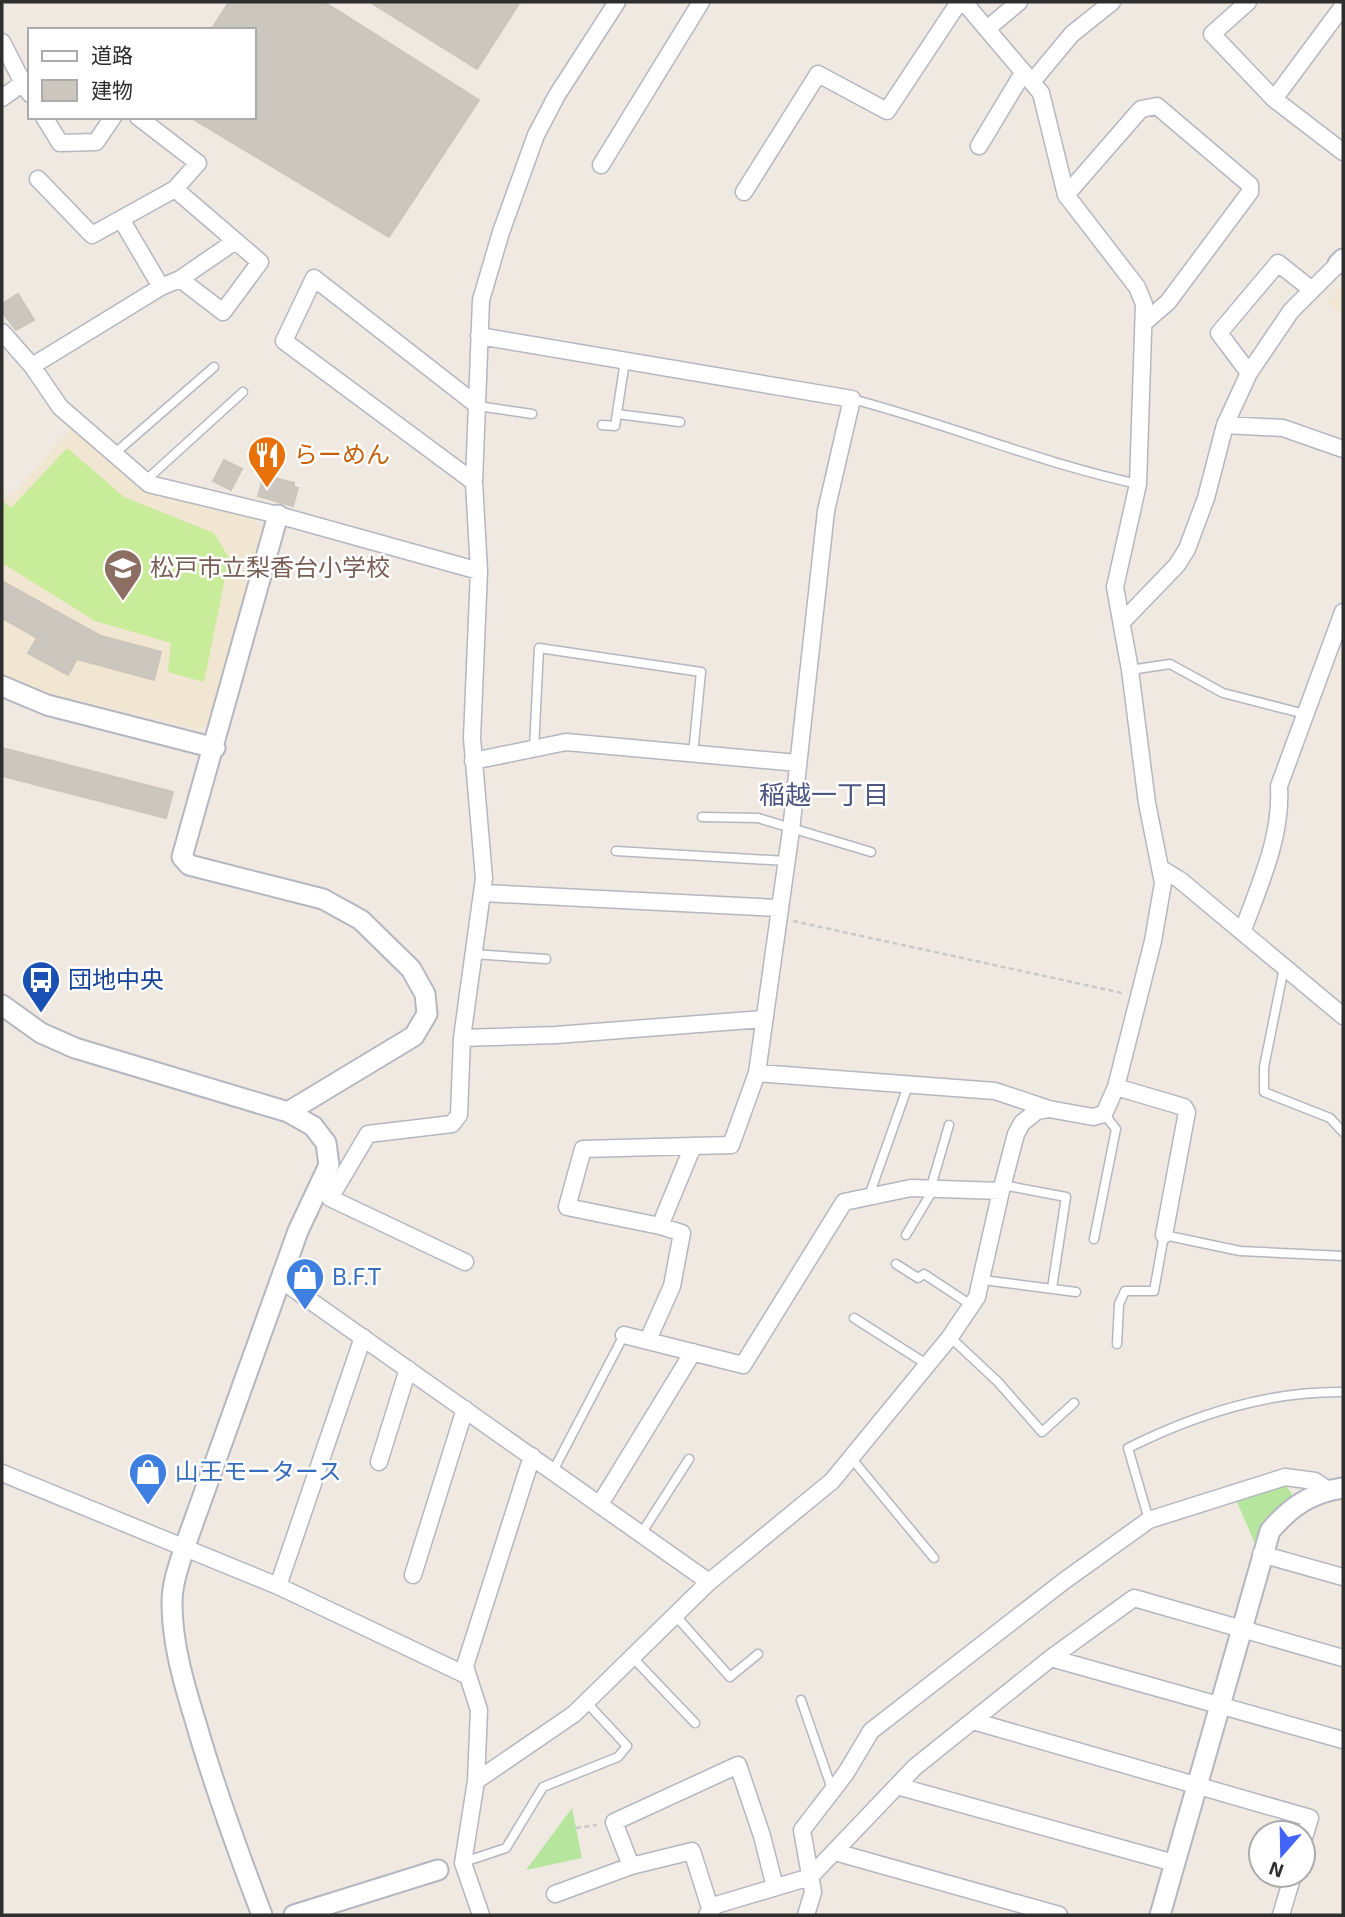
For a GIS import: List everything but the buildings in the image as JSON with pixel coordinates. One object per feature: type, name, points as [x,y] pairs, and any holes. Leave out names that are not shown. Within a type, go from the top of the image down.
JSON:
[{"type":"street","points":[[262,1915],[215,1789],[178,1657],[172,1602],[175,1579],[298,1231],[368,1134],[452,1124],[459,1115],[462,1038],[483,893],[473,761],[479,571],[474,482],[481,300],[537,135],[557,95],[617,2]]},
{"type":"street","points":[[601,165],[701,2]]},
{"type":"street","points":[[744,192],[818,74],[887,111],[962,2],[1041,93],[1066,195],[1137,287],[1144,304],[1138,485],[1115,587],[1130,670],[1147,803],[1162,869],[1159,912],[1139,997],[1116,1087],[1104,1114],[1093,1118],[1049,1109],[995,1091],[757,1073]]},
{"type":"street","points":[[987,29],[1019,2]]},
{"type":"street","points":[[979,146],[1027,77],[1072,34],[1112,2]]},
{"type":"street","points":[[1248,2],[1212,34],[1274,99],[1343,152]]},
{"type":"street","points":[[1274,99],[1343,6]]},
{"type":"street","points":[[2,42],[26,89],[2,98]]},
{"type":"street","points":[[1066,195],[1140,109],[1157,106],[1250,185],[1250,192],[1168,302],[1145,322]]},
{"type":"street","points":[[45,119],[60,143],[96,142],[112,119]]},
{"type":"street","points":[[38,179],[92,235],[175,189],[198,163],[141,119]]},
{"type":"street","points":[[175,189],[260,262],[223,312],[180,279]]},
{"type":"street","points":[[121,219],[161,287]]},
{"type":"street","points":[[32,366],[161,287],[180,279],[234,242]]},
{"type":"street","points":[[1249,373],[1219,332],[1278,262],[1312,290]]},
{"type":"street","points":[[1122,622],[1177,565],[1186,549],[1206,498],[1225,425],[1249,373],[1291,311],[1341,262]]},
{"type":"street","points":[[474,482],[284,341],[314,278],[478,406]]},
{"type":"street","points":[[2,332],[32,366],[60,407],[145,481],[479,571]]},
{"type":"street","points":[[479,336],[852,399],[826,512],[791,830],[757,1073],[731,1145],[583,1149],[567,1207],[682,1233],[672,1286],[648,1340]]},
{"type":"street","points":[[1225,425],[1283,428],[1343,449]]},
{"type":"street","points":[[278,515],[215,748],[182,857],[189,865],[323,899],[351,915],[411,969],[425,994],[427,1014],[414,1036],[288,1112]]},
{"type":"street","points":[[1242,930],[1275,841],[1281,809],[1279,786],[1343,612]]},
{"type":"street","points":[[2,686],[47,705],[215,748]]},
{"type":"street","points":[[473,761],[566,742],[799,764]]},
{"type":"street","points":[[1162,869],[1180,880],[1242,930],[1343,1016]]},
{"type":"street","points":[[483,893],[778,913]]},
{"type":"street","points":[[2,1005],[41,1033],[75,1048],[288,1112],[313,1126],[326,1143],[329,1165],[324,1195]]},
{"type":"street","points":[[462,1038],[556,1035],[763,1019]]},
{"type":"street","points":[[1116,1087],[1184,1107],[1187,1112],[1164,1235]]},
{"type":"street","points":[[476,1781],[587,1703],[709,1582],[832,1481],[852,1459],[950,1337],[971,1305],[983,1280],[1016,1134],[1022,1123],[1037,1111],[1049,1109]]},
{"type":"street","points":[[660,1226],[693,1146]]},
{"type":"street","points":[[624,1335],[743,1364],[844,1202],[911,1188],[1002,1188]]},
{"type":"street","points":[[324,1195],[465,1262]]},
{"type":"street","points":[[281,1280],[709,1582]]},
{"type":"street","points":[[278,1586],[363,1337]]},
{"type":"street","points":[[600,1504],[693,1352]]},
{"type":"street","points":[[379,1462],[408,1369]]},
{"type":"street","points":[[413,1575],[465,1409]]},
{"type":"street","points":[[481,1915],[463,1858],[476,1781],[479,1710],[465,1666],[532,1456]]},
{"type":"street","points":[[2,1473],[278,1586],[468,1676]]},
{"type":"street","points":[[806,1915],[813,1892],[802,1830],[846,1773],[871,1731],[1063,1581],[1149,1520],[1285,1476],[1315,1480],[1336,1489]]},
{"type":"street","points":[[1160,1915],[1261,1554],[1270,1531],[1282,1516],[1297,1504],[1336,1489]]},
{"type":"street","points":[[1261,1554],[1343,1577]]},
{"type":"street","points":[[709,1913],[716,1905],[810,1877],[915,1767],[1051,1658],[1134,1598],[1343,1658]]},
{"type":"street","points":[[1051,1658],[1343,1740]]},
{"type":"street","points":[[973,1721],[1197,1784],[1310,1819]]},
{"type":"street","points":[[631,1866],[614,1822],[738,1765],[762,1836],[775,1888]]},
{"type":"street","points":[[897,1786],[1174,1863]]},
{"type":"street","points":[[555,1894],[631,1866],[692,1851],[709,1913]]},
{"type":"street","points":[[835,1852],[1059,1915]]},
{"type":"street","points":[[294,1915],[448,1867],[463,1858]]},
{"type":"street","points":[[1281,1915],[1289,1889]]},
{"type":"lane","points":[[602,425],[615,426],[625,361]]},
{"type":"lane","points":[[114,454],[214,367]]},
{"type":"lane","points":[[145,481],[243,392]]},
{"type":"lane","points":[[852,399],[1066,468],[1138,485]]},
{"type":"lane","points":[[478,406],[533,414]]},
{"type":"lane","points":[[617,414],[680,422]]},
{"type":"lane","points":[[534,748],[539,648],[701,672],[693,754]]},
{"type":"lane","points":[[1130,670],[1170,664],[1223,693],[1305,714]]},
{"type":"lane","points":[[702,817],[758,818],[871,852]]},
{"type":"lane","points":[[616,851],[786,860]]},
{"type":"lane","points":[[473,954],[546,959]]},
{"type":"lane","points":[[1284,965],[1264,1067],[1264,1091],[1330,1118],[1343,1132]]},
{"type":"lane","points":[[869,1196],[909,1083]]},
{"type":"lane","points":[[1094,1238],[1116,1129],[1104,1114]]},
{"type":"lane","points":[[906,1235],[933,1187],[949,1125]]},
{"type":"lane","points":[[1002,1188],[1066,1197],[1052,1288]]},
{"type":"lane","points":[[1118,1344],[1119,1304],[1125,1291],[1154,1290],[1164,1235],[1240,1251],[1343,1256]]},
{"type":"lane","points":[[896,1264],[918,1278],[923,1274],[971,1305]]},
{"type":"lane","points":[[983,1280],[1076,1292]]},
{"type":"lane","points":[[854,1318],[928,1365]]},
{"type":"lane","points":[[553,1471],[624,1335]]},
{"type":"lane","points":[[950,1337],[998,1382],[1042,1432],[1074,1403]]},
{"type":"lane","points":[[1149,1520],[1128,1448],[1167,1428],[1254,1399],[1316,1391],[1343,1392]]},
{"type":"lane","points":[[641,1534],[689,1459]]},
{"type":"lane","points":[[852,1459],[934,1558]]},
{"type":"lane","points":[[675,1615],[730,1677],[758,1654]]},
{"type":"lane","points":[[633,1658],[695,1723]]},
{"type":"lane","points":[[801,1700],[832,1789]]},
{"type":"lane","points":[[463,1858],[506,1849],[543,1787],[618,1757],[628,1746],[587,1703]]},
{"type":"path","points":[[778,913],[1139,997]]},
{"type":"path","points":[[576,1828],[614,1822]]},
{"type":"shaded area","points":[[1343,284],[1343,314],[1327,303]]},
{"type":"shaded area","name":"松戸市立梨香台小学校","points":[[72,427],[158,493],[255,519],[262,530],[214,722],[200,730],[39,691],[2,674],[2,493],[9,499]]},
{"type":"green space","points":[[67,448],[124,497],[214,533],[229,558],[204,682],[168,672],[171,643],[95,621],[2,563],[2,500],[11,508]]},
{"type":"green space","points":[[1283,1481],[1293,1496],[1278,1509],[1256,1546],[1237,1502]]},
{"type":"green space","points":[[572,1808],[582,1858],[526,1870]]},
{"type":"place","name":"らーめん","points":[[267,489]]},
{"type":"place","name":"松戸市立梨香台小学校","points":[[123,602]]},
{"type":"place","name":"団地中央","points":[[41,1014]]},
{"type":"place","name":"B.F.T","points":[[305,1311]]},
{"type":"place","name":"山王モータース","points":[[148,1506]]},
{"type":"district","name":"稲越一丁目","points":[[824,795]]}]
